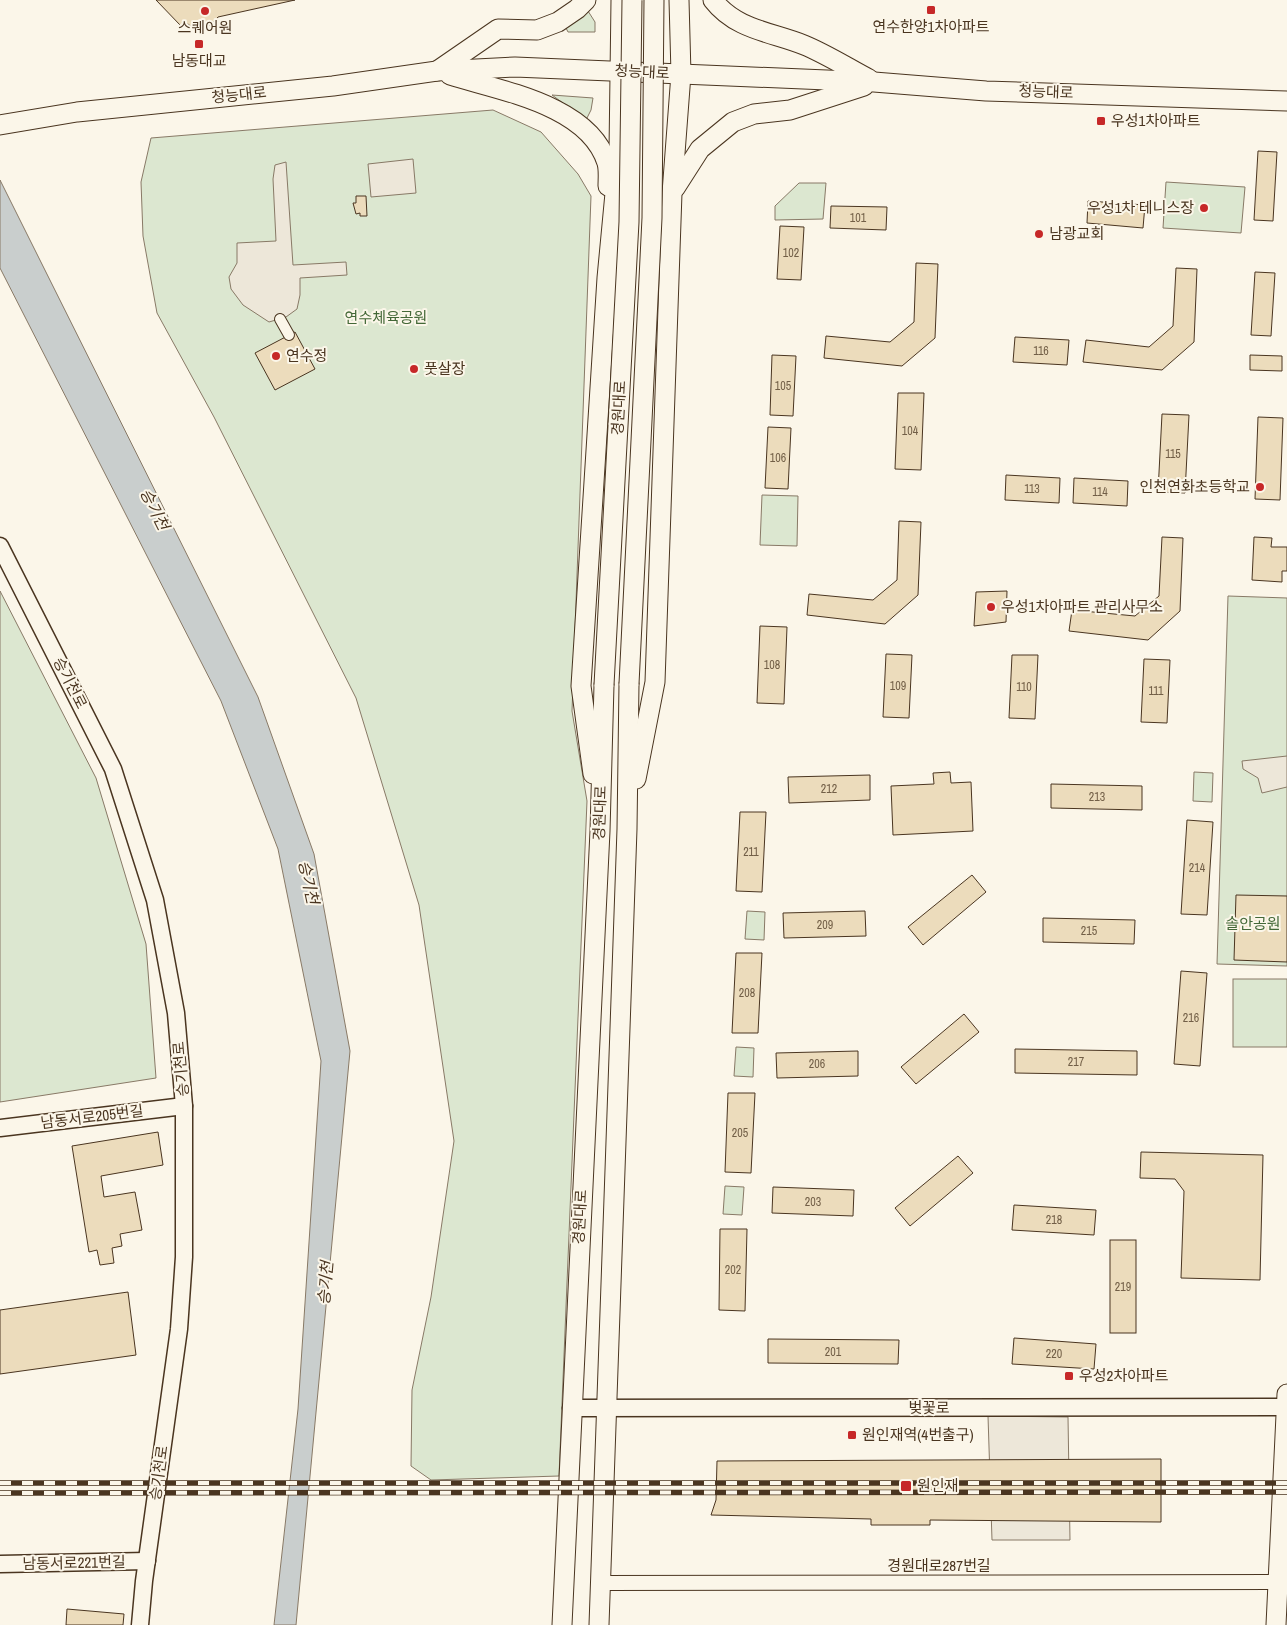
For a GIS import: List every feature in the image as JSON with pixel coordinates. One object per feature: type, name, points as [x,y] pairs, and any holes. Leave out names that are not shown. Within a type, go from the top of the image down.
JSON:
[{"type":"main road","points":[[437,71],[498,30],[537,30],[558,22],[577,10],[586,0]]},
{"type":"main road","points":[[600,831],[581,686],[607,278],[620,151],[621,0]]},
{"type":"main road","name":"경원대로","points":[[562,1625],[570,1408],[600,831],[604,685],[629,222],[632,0]]},
{"type":"main road","name":"경원대로","points":[[599,1625],[626,829],[629,684],[652,218],[654,0]]},
{"type":"main road","points":[[626,829],[655,682],[672,193],[681,74],[679,0]]},
{"type":"main road","points":[[713,0],[729,16],[745,26],[804,45],[874,82]]},
{"type":"main road","name":"청능대로","points":[[0,125],[76,112],[333,86],[437,71],[515,67],[874,82],[986,90],[1287,101]]},
{"type":"main road","points":[[437,71],[538,102],[558,110],[584,128],[607,164],[607,278]]},
{"type":"main road","points":[[672,193],[700,149],[733,122],[754,114],[790,110],[874,82]]},
{"type":"main road","points":[[1276,1625],[1287,1403]]},
{"type":"street","points":[[280,319],[289,335]]},
{"type":"street","name":"승기천로","points":[[0,546],[113,769],[155,900],[176,1013],[184,1106],[184,1257],[179,1329],[140,1625]]},
{"type":"street","name":"남동서로205번길","points":[[0,1128],[184,1106]]},
{"type":"street","name":"벚꽃로","points":[[570,1408],[1287,1403]]},
{"type":"street","name":"남동서로221번길","points":[[0,1564],[147,1561]]},
{"type":"street","name":"경원대로287번길","points":[[601,1584],[1277,1582]]},
{"type":"green space","points":[[588,11],[595,22],[595,32],[568,32],[565,26]]},
{"type":"green space","points":[[552,95],[593,98],[591,110],[586,120]]},
{"type":"green space","name":"연수체육공원","points":[[493,110],[541,132],[578,174],[591,196],[572,711],[587,801],[559,1476],[431,1480],[411,1466],[412,1390],[431,1297],[454,1141],[419,905],[356,698],[214,417],[157,313],[143,236],[141,182],[151,138]]},
{"type":"green space","name":"우성1차 테니스장","points":[[1166,182],[1245,187],[1241,233],[1163,228]]},
{"type":"green space","points":[[799,183],[826,183],[823,219],[775,220],[775,206]]},
{"type":"green space","points":[[762,495],[798,496],[797,546],[760,545]]},
{"type":"green space","points":[[0,591],[96,778],[146,944],[156,1078],[0,1102]]},
{"type":"green space","name":"솔안공원","points":[[1228,596],[1287,598],[1287,966],[1217,964]]},
{"type":"green space","points":[[1194,772],[1213,773],[1212,802],[1193,801]]},
{"type":"green space","points":[[747,911],[765,912],[764,940],[745,939]]},
{"type":"green space","points":[[1233,979],[1287,979],[1287,1047],[1233,1047]]},
{"type":"green space","points":[[736,1047],[754,1048],[753,1077],[734,1076]]},
{"type":"green space","points":[[725,1186],[744,1187],[742,1215],[723,1214]]},
{"type":"shaded area","points":[[413,159],[416,193],[371,197],[368,164]]},
{"type":"shaded area","points":[[286,162],[293,265],[346,262],[347,275],[300,278],[300,295],[297,309],[286,317],[269,322],[243,305],[231,289],[229,277],[237,263],[237,243],[276,241],[273,179],[275,165]]},
{"type":"shaded area","points":[[1287,756],[1287,787],[1262,793],[1258,778],[1243,769],[1242,761]]},
{"type":"shaded area","points":[[988,1416],[1068,1417],[1070,1540],[992,1540]]},
{"type":"water","name":"승기천","points":[[0,180],[258,697],[314,854],[350,1051],[296,1625],[274,1625],[298,1409],[321,1061],[278,849],[221,701],[0,268]]},
{"type":"building","name":"스퀘어원","points":[[156,0],[295,0],[218,17],[211,25],[194,29],[188,24],[181,26]]},
{"type":"building","points":[[1258,151],[1277,152],[1273,221],[1254,220]]},
{"type":"building","points":[[356,196],[366,196],[367,216],[360,216],[360,213],[356,214],[353,203],[356,203]]},
{"type":"building","points":[[1088,201],[1145,205],[1143,228],[1087,223]]},
{"type":"building","points":[[831,206],[887,207],[886,230],[830,228]]},
{"type":"building","points":[[780,226],[804,227],[801,280],[777,279]]},
{"type":"building","points":[[916,263],[938,264],[935,338],[902,366],[824,358],[826,336],[890,342],[914,322]]},
{"type":"building","points":[[1176,268],[1197,269],[1194,342],[1162,370],[1083,362],[1086,340],[1149,347],[1173,326]]},
{"type":"building","points":[[1255,272],[1275,273],[1271,336],[1251,335]]},
{"type":"building","points":[[295,332],[315,369],[275,390],[255,353]]},
{"type":"building","points":[[1015,337],[1069,340],[1067,365],[1013,362]]},
{"type":"building","points":[[772,355],[796,356],[793,416],[770,415]]},
{"type":"building","points":[[1250,355],[1282,356],[1282,371],[1250,370]]},
{"type":"building","points":[[898,393],[924,393],[921,470],[895,469]]},
{"type":"building","points":[[1162,414],[1189,415],[1185,493],[1158,492]]},
{"type":"building","points":[[1258,417],[1283,418],[1280,500],[1255,499]]},
{"type":"building","points":[[768,427],[791,428],[788,489],[765,488]]},
{"type":"building","points":[[1006,475],[1060,478],[1059,503],[1005,500]]},
{"type":"building","points":[[1074,478],[1128,481],[1127,506],[1073,503]]},
{"type":"building","points":[[899,521],[921,522],[918,595],[885,624],[807,615],[809,594],[873,600],[897,580]]},
{"type":"building","points":[[1162,537],[1183,538],[1180,611],[1148,640],[1069,631],[1072,610],[1135,616],[1159,596]]},
{"type":"building","points":[[1254,537],[1272,538],[1271,547],[1287,547],[1287,571],[1282,571],[1282,582],[1252,580]]},
{"type":"building","name":"우성1차아파트 관리사무소","points":[[1007,591],[1006,622],[974,626],[976,592]]},
{"type":"building","points":[[760,626],[787,627],[784,704],[757,703]]},
{"type":"building","points":[[886,654],[912,655],[909,718],[883,717]]},
{"type":"building","points":[[1012,655],[1038,655],[1035,719],[1009,718]]},
{"type":"building","points":[[1144,659],[1170,660],[1167,723],[1141,722]]},
{"type":"building","points":[[950,772],[951,783],[971,782],[973,831],[893,835],[891,786],[934,784],[933,773]]},
{"type":"building","points":[[870,775],[870,800],[789,803],[788,777]]},
{"type":"building","points":[[1051,784],[1142,786],[1142,810],[1051,808]]},
{"type":"building","points":[[740,812],[766,812],[762,892],[736,891]]},
{"type":"building","points":[[1187,820],[1213,822],[1207,915],[1181,914]]},
{"type":"building","points":[[972,875],[986,892],[923,945],[908,927]]},
{"type":"building","points":[[1236,895],[1287,896],[1287,962],[1234,960]]},
{"type":"building","points":[[865,911],[866,936],[784,938],[783,913]]},
{"type":"building","points":[[1043,918],[1135,920],[1134,944],[1043,942]]},
{"type":"building","points":[[736,953],[762,953],[758,1033],[732,1033]]},
{"type":"building","points":[[1181,971],[1207,973],[1200,1066],[1174,1064]]},
{"type":"building","points":[[964,1014],[979,1032],[916,1084],[901,1067]]},
{"type":"building","points":[[1015,1049],[1137,1051],[1137,1075],[1015,1073]]},
{"type":"building","points":[[858,1051],[858,1076],[777,1078],[776,1053]]},
{"type":"building","points":[[728,1093],[755,1093],[751,1173],[725,1172]]},
{"type":"building","points":[[158,1132],[163,1165],[101,1176],[104,1197],[135,1192],[142,1230],[120,1234],[122,1246],[112,1248],[114,1263],[100,1265],[97,1250],[89,1252],[72,1146]]},
{"type":"building","points":[[1141,1152],[1263,1155],[1260,1280],[1181,1278],[1184,1191],[1175,1179],[1140,1178]]},
{"type":"building","points":[[958,1156],[973,1173],[910,1226],[895,1208]]},
{"type":"building","points":[[773,1187],[854,1190],[853,1216],[772,1213]]},
{"type":"building","points":[[1014,1205],[1096,1210],[1094,1235],[1012,1230]]},
{"type":"building","points":[[720,1229],[747,1229],[745,1311],[719,1310]]},
{"type":"building","points":[[1110,1240],[1136,1240],[1136,1333],[1110,1333]]},
{"type":"building","points":[[128,1292],[136,1355],[0,1374],[0,1310]]},
{"type":"building","points":[[1014,1338],[1096,1344],[1094,1369],[1012,1364]]},
{"type":"building","points":[[768,1339],[899,1340],[898,1364],[768,1363]]},
{"type":"building","points":[[1161,1459],[1161,1522],[930,1520],[930,1525],[871,1525],[871,1519],[711,1515],[716,1500],[717,1461]]},
{"type":"building","points":[[67,1609],[124,1614],[123,1625],[66,1625]]},
{"type":"railway","points":[[0,1483],[1287,1483]]},
{"type":"railway","points":[[0,1493],[1287,1492]]},
{"type":"place","name":"연수한양1차아파트","points":[[931,10]]},
{"type":"place","name":"스퀘어원","points":[[205,11]]},
{"type":"place","name":"남동대교","points":[[199,44]]},
{"type":"place","name":"우성1차아파트","points":[[1101,121]]},
{"type":"place","name":"우성1차 테니스장","points":[[1204,208]]},
{"type":"place","name":"남광교회","points":[[1039,234]]},
{"type":"place","name":"연수정","points":[[276,356]]},
{"type":"place","name":"풋살장","points":[[414,369]]},
{"type":"place","name":"인천연화초등학교","points":[[1260,487]]},
{"type":"place","name":"우성1차아파트 관리사무소","points":[[991,607]]},
{"type":"place","name":"우성2차아파트","points":[[1069,1376]]},
{"type":"place","name":"원인재역(4번출구)","points":[[852,1435]]},
{"type":"place","name":"원인재","points":[[906,1486]]}]
